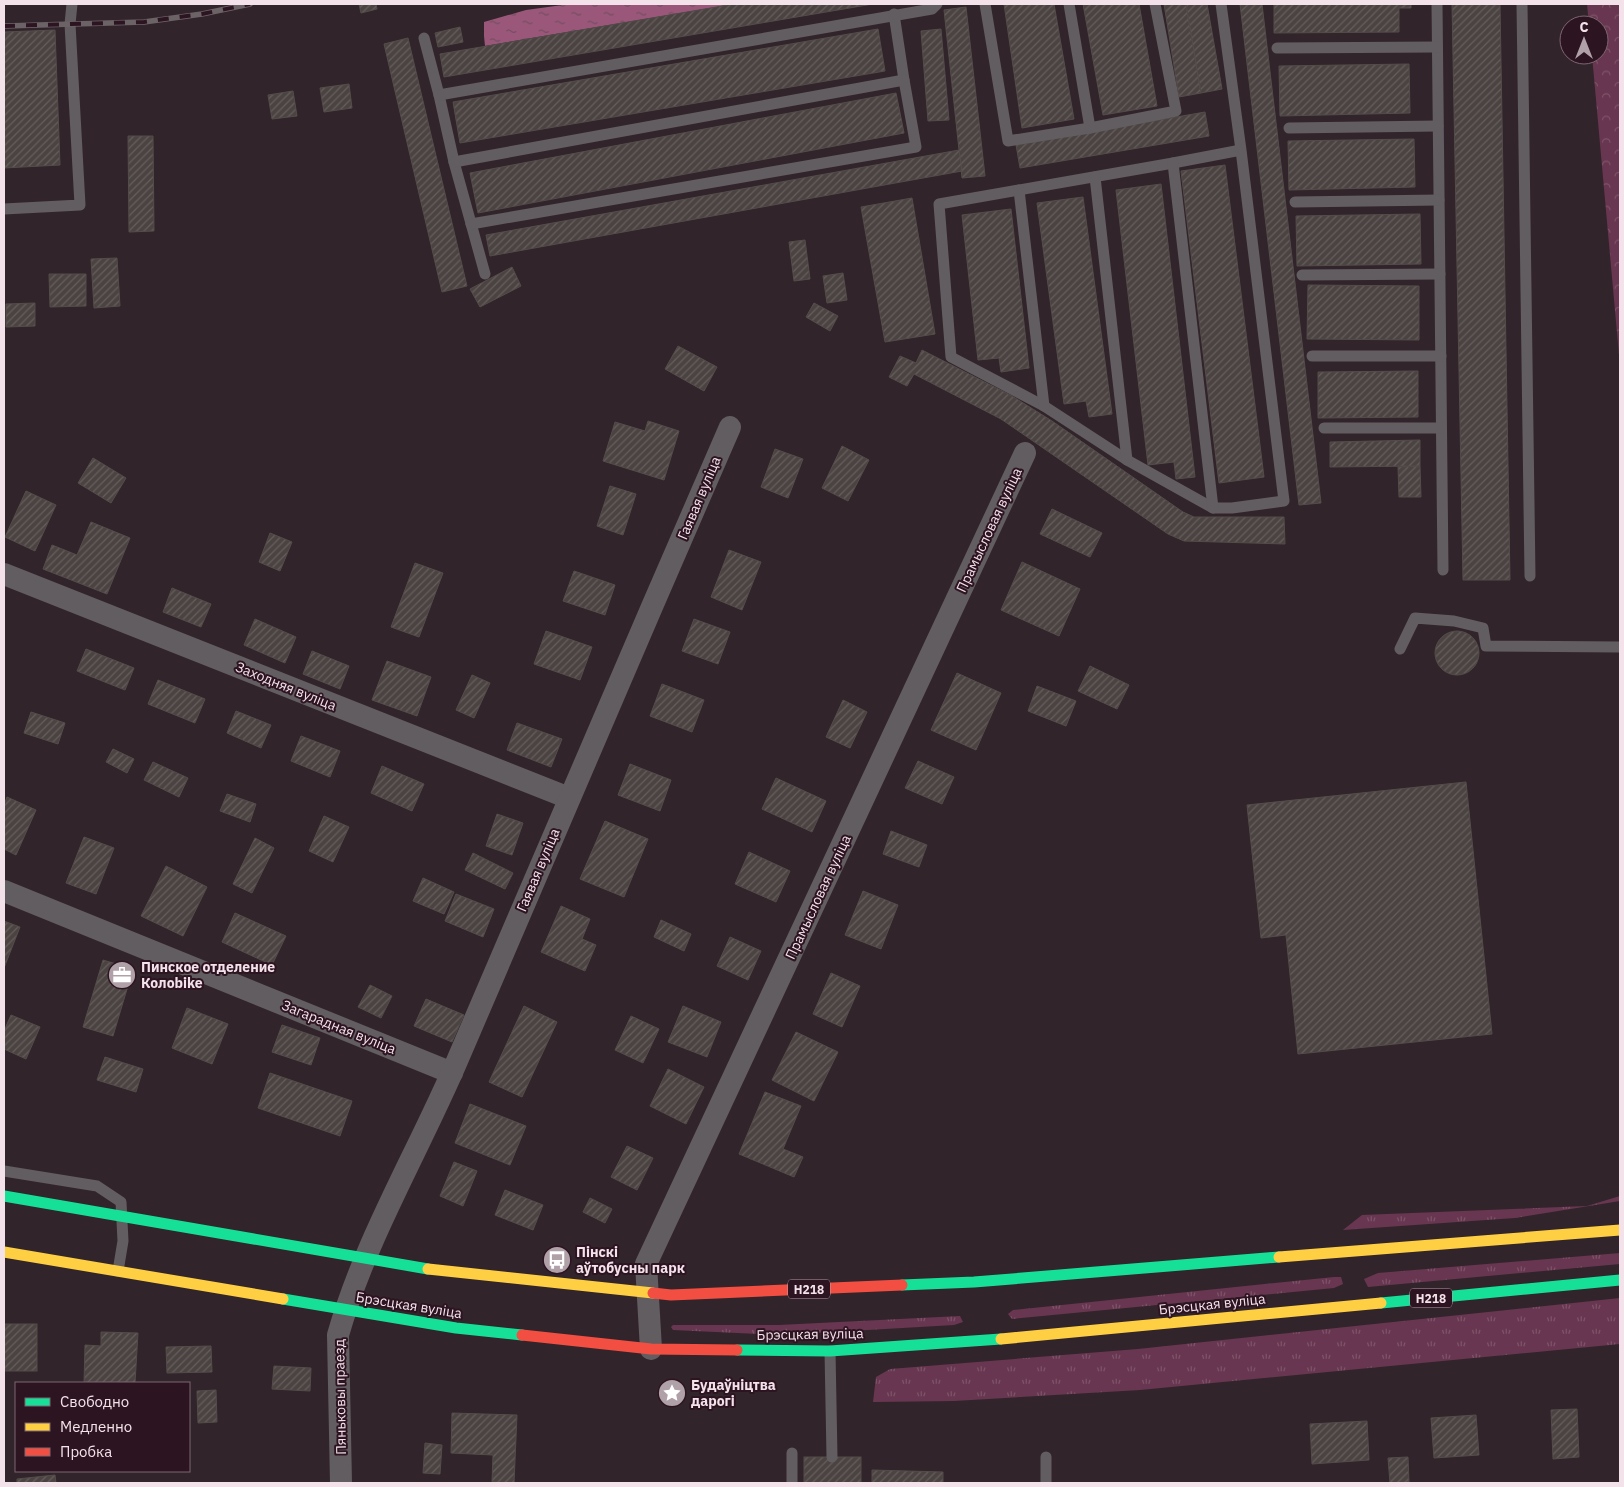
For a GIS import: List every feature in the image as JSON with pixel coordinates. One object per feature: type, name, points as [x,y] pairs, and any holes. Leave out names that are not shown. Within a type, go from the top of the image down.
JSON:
[{"type":"main road","name":"Н218","points":[[4,1196],[440,1271],[671,1295],[974,1282],[1620,1230]]},
{"type":"main road","name":"Брэсцкая вуліца","points":[[4,1252],[118,1273],[456,1328],[651,1349],[830,1351],[996,1340],[1620,1280]]},
{"type":"street","name":"Гаявая вуліца","points":[[345,1311],[366,1258],[452,1073],[730,427]]},
{"type":"street","name":"Прамысловая вуліца","points":[[651,1349],[646,1264],[1026,454]]},
{"type":"street","name":"Заходняя вуліца","points":[[4,574],[569,798]]},
{"type":"street","name":"Загарадная вуліца","points":[[4,891],[452,1073]]},
{"type":"street","name":"Пяньковы праезд","points":[[342,1483],[338,1334],[345,1311]]},
{"type":"lane","points":[[4,210],[80,205],[70,24],[72,4]]},
{"type":"lane","points":[[986,4],[1008,141],[1090,128],[1176,111],[1155,4]]},
{"type":"lane","points":[[1069,4],[1090,128]]},
{"type":"lane","points":[[1221,4],[1241,150],[1284,501],[1232,508],[1213,508],[1127,460],[1044,406],[951,357],[939,204],[1173,164],[1241,150]]},
{"type":"lane","points":[[1437,4],[1443,570]]},
{"type":"lane","points":[[1522,4],[1530,576]]},
{"type":"lane","points":[[439,96],[935,6]]},
{"type":"lane","points":[[471,224],[916,148],[894,14]]},
{"type":"lane","points":[[424,38],[454,162],[485,274]]},
{"type":"lane","points":[[1277,48],[1437,47]]},
{"type":"lane","points":[[454,162],[904,80]]},
{"type":"lane","points":[[1288,128],[1438,126]]},
{"type":"lane","points":[[1173,164],[1213,508]]},
{"type":"lane","points":[[1095,177],[1127,460]]},
{"type":"lane","points":[[1020,190],[1044,406]]},
{"type":"lane","points":[[1295,202],[1439,200]]},
{"type":"lane","points":[[1302,275],[1440,274]]},
{"type":"lane","points":[[1312,356],[1441,356]]},
{"type":"lane","points":[[1324,428],[1441,428]]},
{"type":"lane","points":[[1400,649],[1415,618],[1454,621],[1483,628],[1486,646],[1620,647]]},
{"type":"lane","points":[[4,1171],[97,1186],[121,1202],[123,1241],[118,1273]]},
{"type":"lane","points":[[830,1351],[832,1457]]},
{"type":"lane","points":[[792,1453],[792,1483]]},
{"type":"lane","points":[[1046,1457],[1046,1483]]},
{"type":"green space","points":[[1587,4],[1620,4],[1620,366],[1593,65],[1609,65],[1609,15],[1588,15]]},
{"type":"green space","points":[[1620,1196],[1620,1201],[1515,1218],[1343,1230],[1362,1215],[1587,1206]]},
{"type":"green space","points":[[1620,1253],[1620,1264],[1368,1287],[1364,1279],[1378,1273]]},
{"type":"green space","points":[[1341,1277],[1343,1284],[1334,1288],[1012,1319],[1008,1314],[1013,1310]]},
{"type":"green space","points":[[1620,1298],[1620,1344],[1140,1390],[954,1401],[873,1402],[876,1377],[890,1369],[1138,1349]]},
{"type":"green space","points":[[960,1316],[963,1322],[954,1325],[781,1335],[673,1330],[671,1327],[673,1325],[779,1325]]},
{"type":"water","points":[[570,4],[734,4],[485,46],[484,22],[526,10]]},
{"type":"building","points":[[359,4],[376,4],[377,9],[361,13]]},
{"type":"building","points":[[734,4],[873,4],[444,77],[440,54]]},
{"type":"building","points":[[1004,4],[1054,4],[1074,119],[1022,128]]},
{"type":"building","points":[[1083,4],[1139,4],[1157,106],[1103,115]]},
{"type":"building","points":[[1164,4],[1186,4],[1201,93],[1179,97]]},
{"type":"building","points":[[1186,4],[1207,4],[1222,89],[1201,93]]},
{"type":"building","points":[[1240,4],[1262,4],[1321,503],[1299,505]]},
{"type":"building","points":[[1274,4],[1411,4],[1411,8],[1399,8],[1399,32],[1274,33]]},
{"type":"building","points":[[1452,4],[1500,4],[1510,580],[1463,580]]},
{"type":"building","points":[[966,7],[985,176],[962,178],[944,10]]},
{"type":"building","points":[[460,27],[463,42],[438,47],[435,33]]},
{"type":"building","points":[[878,29],[885,71],[460,143],[453,102]]},
{"type":"building","points":[[941,29],[949,120],[928,121],[921,31]]},
{"type":"building","points":[[55,30],[60,165],[4,168],[4,32]]},
{"type":"building","points":[[408,38],[467,286],[442,292],[384,44]]},
{"type":"building","points":[[1409,64],[1410,113],[1280,116],[1279,66]]},
{"type":"building","points":[[349,84],[352,108],[324,112],[320,88]]},
{"type":"building","points":[[293,91],[297,116],[272,119],[268,95]]},
{"type":"building","points":[[896,93],[904,133],[478,213],[470,173]]},
{"type":"building","points":[[1205,112],[1209,136],[1020,168],[1016,145]]},
{"type":"building","points":[[128,136],[153,136],[154,231],[129,232]]},
{"type":"building","points":[[1414,139],[1415,187],[1289,190],[1288,141]]},
{"type":"building","points":[[959,150],[962,171],[490,256],[486,235]]},
{"type":"building","points":[[1225,165],[1264,477],[1219,483],[1181,171]]},
{"type":"building","points":[[1161,184],[1195,477],[1176,479],[1174,462],[1148,465],[1116,190]]},
{"type":"building","points":[[1083,197],[1112,414],[1089,417],[1086,401],[1064,404],[1037,203]]},
{"type":"building","points":[[912,198],[935,334],[885,342],[861,207]]},
{"type":"building","points":[[1011,209],[1029,368],[1001,372],[999,358],[978,360],[962,215]]},
{"type":"building","points":[[1420,214],[1421,264],[1297,266],[1296,216]]},
{"type":"building","points":[[805,240],[810,279],[794,281],[789,242]]},
{"type":"building","points":[[117,258],[120,306],[94,308],[91,259]]},
{"type":"building","points":[[512,267],[521,286],[480,307],[470,289]]},
{"type":"building","points":[[843,273],[847,300],[827,303],[823,276]]},
{"type":"building","points":[[49,274],[86,274],[86,306],[50,307]]},
{"type":"building","points":[[1308,285],[1419,286],[1419,340],[1307,339]]},
{"type":"building","points":[[35,303],[35,326],[6,327],[6,304]]},
{"type":"building","points":[[814,303],[838,316],[830,331],[806,317]]},
{"type":"building","points":[[678,346],[717,367],[704,391],[665,369]]},
{"type":"building","points":[[922,350],[1012,396],[1052,421],[1183,512],[1194,517],[1284,517],[1285,544],[1184,541],[1168,534],[1001,419],[914,374],[907,386],[889,377],[900,356],[916,363]]},
{"type":"building","points":[[1418,371],[1418,417],[1318,418],[1318,372]]},
{"type":"building","points":[[648,421],[679,431],[664,480],[603,461],[615,422],[645,431]]},
{"type":"building","points":[[1420,440],[1420,466],[1330,467],[1330,442]]},
{"type":"building","points":[[842,446],[869,460],[848,501],[822,488]]},
{"type":"building","points":[[775,449],[803,459],[788,498],[761,487]]},
{"type":"building","points":[[93,458],[126,478],[111,503],[78,483]]},
{"type":"building","points":[[1420,466],[1421,497],[1399,497],[1398,467]]},
{"type":"building","points":[[610,486],[636,494],[623,535],[597,526]]},
{"type":"building","points":[[26,491],[56,505],[35,551],[5,537]]},
{"type":"building","points":[[1052,509],[1102,533],[1090,557],[1040,534]]},
{"type":"building","points":[[91,522],[130,538],[107,594],[43,569],[52,545],[77,555]]},
{"type":"building","points":[[270,533],[292,542],[280,571],[259,562]]},
{"type":"building","points":[[729,550],[761,562],[742,610],[711,597]]},
{"type":"building","points":[[1022,562],[1080,589],[1059,636],[1001,610]]},
{"type":"building","points":[[415,563],[443,573],[419,637],[391,627]]},
{"type":"building","points":[[574,571],[615,585],[605,615],[563,601]]},
{"type":"building","points":[[172,588],[211,604],[201,627],[163,612]]},
{"type":"building","points":[[255,619],[296,637],[285,663],[244,645]]},
{"type":"building","points":[[694,619],[730,632],[718,664],[682,651]]},
{"type":"building","points":[[546,631],[592,647],[580,680],[534,664]]},
{"type":"building","points":[[1457,631],[1469,635],[1475,641],[1479,653],[1475,665],[1469,671],[1457,675],[1445,671],[1439,665],[1435,653],[1439,641],[1445,635]]},
{"type":"building","points":[[86,649],[134,668],[125,690],[77,671]]},
{"type":"building","points":[[312,651],[349,666],[340,689],[303,674]]},
{"type":"building","points":[[387,661],[431,677],[417,716],[372,700]]},
{"type":"building","points":[[1090,666],[1129,685],[1117,709],[1078,691]]},
{"type":"building","points":[[957,673],[1001,693],[976,750],[931,730]]},
{"type":"building","points":[[472,675],[490,683],[474,718],[456,710]]},
{"type":"building","points":[[158,680],[205,699],[195,723],[148,704]]},
{"type":"building","points":[[662,684],[704,700],[692,732],[650,716]]},
{"type":"building","points":[[1037,686],[1076,701],[1066,726],[1028,711]]},
{"type":"building","points":[[843,700],[867,712],[850,748],[826,737]]},
{"type":"building","points":[[236,711],[271,725],[261,748],[227,733]]},
{"type":"building","points":[[31,712],[65,723],[58,744],[24,733]]},
{"type":"building","points":[[517,723],[562,739],[551,767],[507,750]]},
{"type":"building","points":[[301,736],[340,751],[330,777],[291,761]]},
{"type":"building","points":[[113,749],[134,759],[127,773],[106,762]]},
{"type":"building","points":[[918,761],[954,777],[942,804],[905,788]]},
{"type":"building","points":[[153,762],[188,778],[179,797],[144,780]]},
{"type":"building","points":[[630,764],[671,780],[660,811],[618,795]]},
{"type":"building","points":[[382,766],[424,784],[412,811],[371,793]]},
{"type":"building","points":[[776,778],[826,801],[812,832],[762,809]]},
{"type":"building","points":[[1466,782],[1492,1034],[1298,1054],[1286,935],[1261,938],[1247,805]]},
{"type":"building","points":[[227,794],[256,804],[250,822],[220,811]]},
{"type":"building","points":[[7,797],[36,810],[16,855],[4,849],[4,805]]},
{"type":"building","points":[[497,814],[523,823],[512,855],[486,846]]},
{"type":"building","points":[[324,816],[349,827],[333,862],[309,851]]},
{"type":"building","points":[[605,821],[648,839],[624,897],[580,879]]},
{"type":"building","points":[[891,831],[927,845],[919,867],[883,854]]},
{"type":"building","points":[[84,837],[114,848],[96,894],[66,883]]},
{"type":"building","points":[[255,838],[274,848],[252,893],[233,884]]},
{"type":"building","points":[[749,852],[790,871],[776,902],[735,884]]},
{"type":"building","points":[[473,853],[513,873],[505,889],[465,870]]},
{"type":"building","points":[[166,866],[207,887],[183,936],[141,916]]},
{"type":"building","points":[[423,878],[454,892],[444,914],[413,901]]},
{"type":"building","points":[[863,891],[898,905],[881,949],[845,935]]},
{"type":"building","points":[[456,894],[494,909],[483,937],[445,921]]},
{"type":"building","points":[[561,906],[590,919],[582,939],[596,945],[585,971],[541,952]]},
{"type":"building","points":[[235,913],[286,936],[272,965],[222,942]]},
{"type":"building","points":[[661,920],[691,934],[684,951],[654,937]]},
{"type":"building","points":[[4,921],[20,927],[4,968]]},
{"type":"building","points":[[730,937],[761,951],[748,980],[717,966]]},
{"type":"building","points":[[103,960],[133,969],[113,1036],[83,1027]]},
{"type":"building","points":[[831,973],[860,986],[842,1027],[813,1014]]},
{"type":"building","points":[[370,985],[392,996],[381,1018],[358,1007]]},
{"type":"building","points":[[426,999],[464,1015],[452,1042],[414,1026]]},
{"type":"building","points":[[524,1006],[557,1022],[522,1097],[489,1082]]},
{"type":"building","points":[[683,1006],[721,1022],[707,1057],[668,1042]]},
{"type":"building","points":[[187,1008],[228,1024],[212,1064],[172,1048]]},
{"type":"building","points":[[11,1015],[40,1027],[26,1059],[4,1049],[4,1031]]},
{"type":"building","points":[[631,1016],[659,1029],[643,1063],[615,1050]]},
{"type":"building","points":[[282,1025],[320,1038],[311,1065],[272,1052]]},
{"type":"building","points":[[796,1032],[838,1052],[814,1101],[772,1080]]},
{"type":"building","points":[[105,1057],[143,1069],[136,1092],[97,1080]]},
{"type":"building","points":[[668,1069],[704,1087],[686,1124],[650,1106]]},
{"type":"building","points":[[270,1073],[352,1101],[340,1136],[258,1108]]},
{"type":"building","points":[[765,1092],[801,1106],[783,1149],[803,1157],[794,1177],[739,1154]]},
{"type":"building","points":[[470,1104],[526,1126],[510,1165],[455,1143]]},
{"type":"building","points":[[627,1146],[653,1158],[637,1190],[611,1177]]},
{"type":"building","points":[[454,1162],[477,1171],[463,1206],[440,1196]]},
{"type":"building","points":[[505,1190],[543,1205],[533,1230],[495,1215]]},
{"type":"building","points":[[590,1198],[612,1209],[605,1223],[583,1212]]},
{"type":"building","points":[[4,1324],[37,1324],[37,1371],[4,1371]]},
{"type":"building","points":[[101,1332],[138,1333],[135,1382],[84,1382],[85,1345],[101,1346]]},
{"type":"building","points":[[211,1346],[212,1372],[167,1373],[166,1347]]},
{"type":"building","points":[[274,1366],[311,1368],[310,1391],[272,1389]]},
{"type":"building","points":[[216,1390],[217,1422],[198,1423],[197,1391]]},
{"type":"building","points":[[1577,1409],[1579,1457],[1553,1459],[1551,1410]]},
{"type":"building","points":[[452,1413],[517,1415],[514,1483],[492,1482],[493,1455],[451,1453]]},
{"type":"building","points":[[1476,1415],[1479,1455],[1434,1458],[1431,1418]]},
{"type":"building","points":[[1367,1421],[1369,1460],[1312,1464],[1310,1424]]},
{"type":"building","points":[[425,1443],[442,1445],[440,1474],[423,1473]]},
{"type":"building","points":[[804,1457],[861,1457],[861,1483],[804,1483]]},
{"type":"building","points":[[1408,1457],[1409,1482],[1390,1483],[1388,1458]]},
{"type":"building","points":[[872,1470],[943,1472],[943,1483],[872,1483]]},
{"type":"building","points":[[55,1475],[56,1483],[17,1483],[17,1479]]},
{"type":"railway","points":[[4,26],[144,22],[202,14],[250,4]]},
{"type":"traffic: fast","points":[[4,1196],[428,1269]]},
{"type":"traffic: fast","points":[[902,1285],[974,1282],[1279,1257]]},
{"type":"traffic: fast","points":[[1381,1303],[1620,1280]]},
{"type":"traffic: fast","points":[[283,1299],[456,1328],[522,1335]]},
{"type":"traffic: fast","points":[[737,1350],[830,1351],[1001,1339]]},
{"type":"traffic: slow","points":[[1279,1257],[1620,1230]]},
{"type":"traffic: slow","points":[[4,1252],[283,1299]]},
{"type":"traffic: slow","points":[[428,1269],[653,1293]]},
{"type":"traffic: slow","points":[[1001,1339],[1381,1303]]},
{"type":"traffic: jam","points":[[653,1293],[671,1295],[902,1285]]},
{"type":"traffic: jam","points":[[522,1335],[651,1349],[737,1350]]},
{"type":"place","name":"Пинское отделение Колоbike","points":[[122,975]]},
{"type":"place","name":"Пінскі аўтобусны парк","points":[[557,1260]]},
{"type":"place","name":"Будаўніцтва дарогі","points":[[672,1393]]}]
